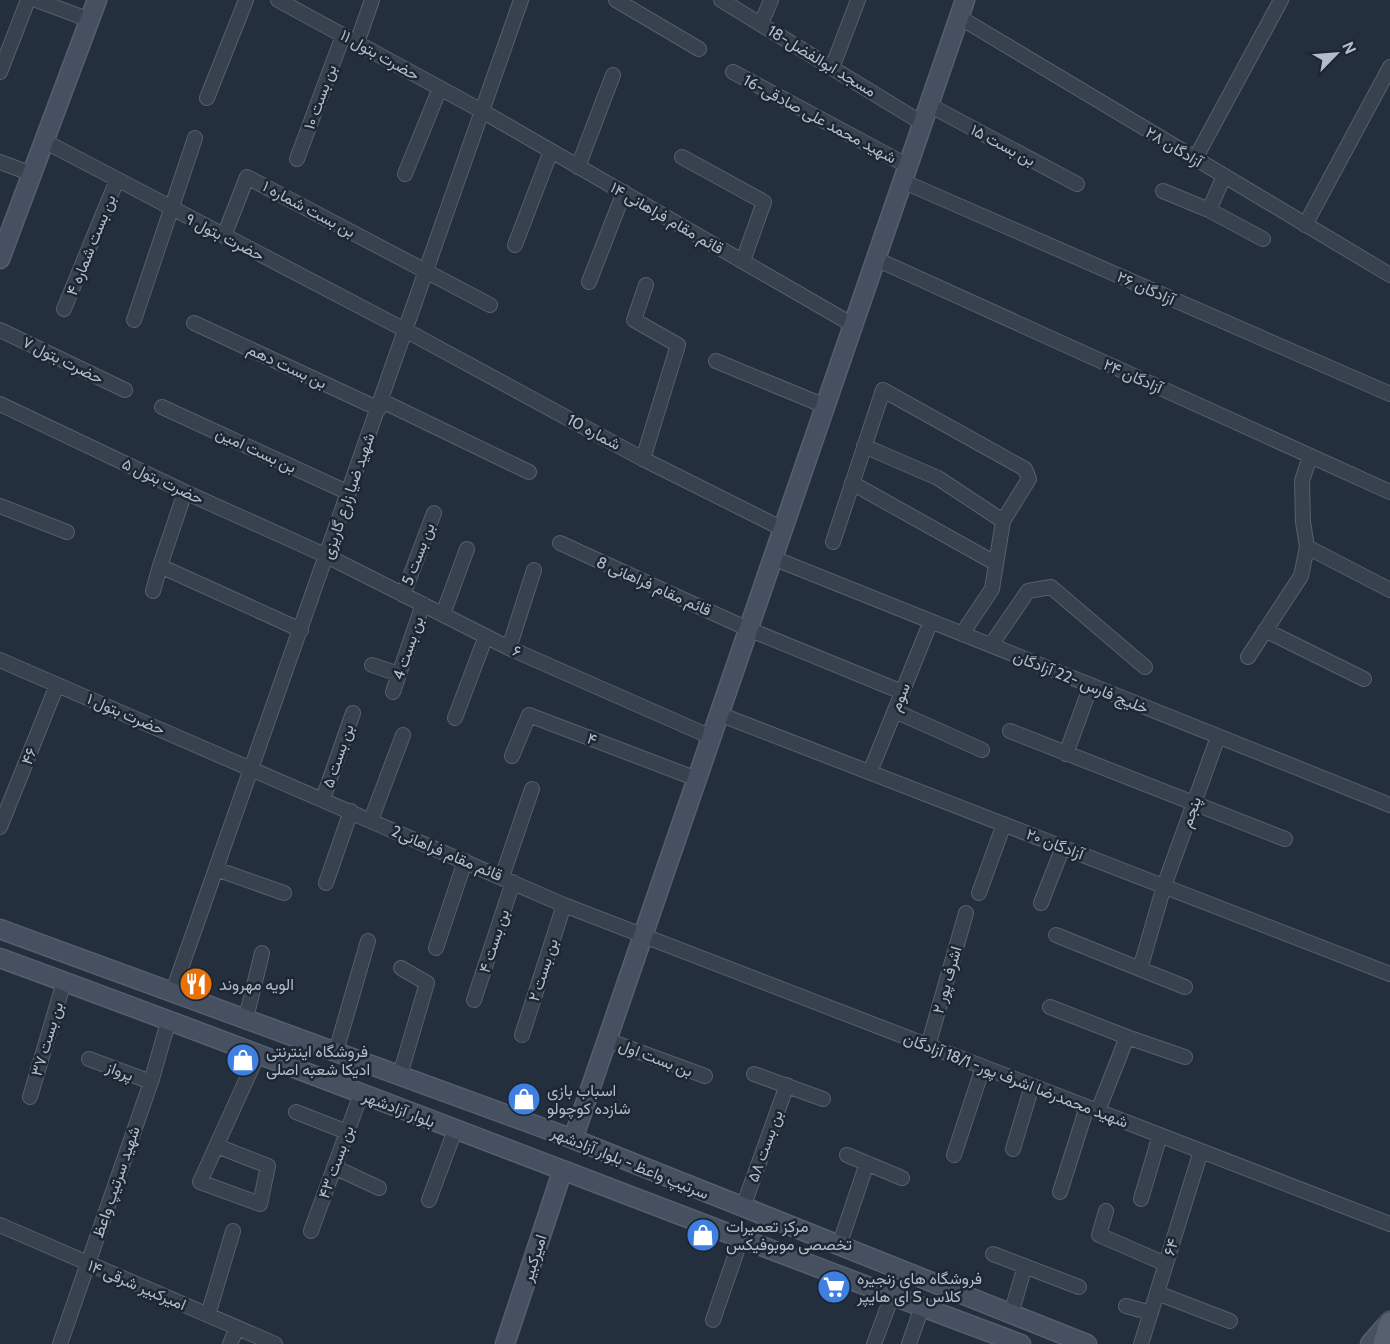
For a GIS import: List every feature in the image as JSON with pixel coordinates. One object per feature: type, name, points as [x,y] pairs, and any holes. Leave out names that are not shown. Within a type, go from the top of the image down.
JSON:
[{"type":"main road","points":[[0,259],[5,229],[32,174],[97,0]]},
{"type":"main road","points":[[573,1139],[962,9]]},
{"type":"main road","name":"سرتیپ واعظ - بلوار آزادشهر","points":[[0,929],[573,1139],[1087,1344]]},
{"type":"main road","points":[[0,958],[169,1019]]},
{"type":"main road","name":"بلوار آزادشهر","points":[[169,1019],[562,1172]]},
{"type":"main road","name":"سرتیپ واعظ - بلوار آزادشهر","points":[[562,1172],[922,1307],[996,1340],[1021,1344]]},
{"type":"main road","name":"امیرکبیر","points":[[505,1344],[562,1172]]},
{"type":"main road","points":[[1370,1344],[1390,1322]]},
{"type":"main road","points":[[1384,1344],[1390,1322]]},
{"type":"street","points":[[0,72],[28,0]]},
{"type":"street","points":[[36,0],[90,20]]},
{"type":"street","points":[[207,98],[246,0]]},
{"type":"street","name":"حضرت بتول ۱۱","points":[[278,0],[482,111]]},
{"type":"street","points":[[357,43],[372,0]]},
{"type":"street","name":"شهید ضیا زارع گاریزی","points":[[173,991],[350,493],[521,0]]},
{"type":"street","points":[[616,0],[699,50]]},
{"type":"street","name":"مسجد ابوالفضل-18","points":[[721,0],[922,123]]},
{"type":"street","points":[[761,24],[771,0]]},
{"type":"street","points":[[832,68],[858,0]]},
{"type":"street","points":[[1195,159],[1281,0]]},
{"type":"street","name":"۲۸ آزادگان","points":[[962,9],[1195,159],[1390,275]]},
{"type":"street","name":"بن بست ۱۰","points":[[297,159],[344,36]]},
{"type":"street","points":[[1305,225],[1390,67]]},
{"type":"street","name":"شهید محمد علی صادقی-16","points":[[733,72],[905,174]]},
{"type":"street","points":[[578,166],[613,75]]},
{"type":"street","points":[[405,174],[440,88]]},
{"type":"street","name":"بن بست ۱۵","points":[[928,105],[1077,184]]},
{"type":"street","name":"۱۴ قائم مقام فراهانی","points":[[482,111],[853,325]]},
{"type":"street","points":[[134,320],[195,138]]},
{"type":"street","name":"حضرت بتول ۹","points":[[44,141],[406,331]]},
{"type":"street","points":[[515,246],[551,151]]},
{"type":"street","points":[[682,157],[764,202],[743,261]]},
{"type":"street","points":[[0,162],[32,174]]},
{"type":"street","name":"۲۶ آزادگان","points":[[905,174],[1390,394]]},
{"type":"street","points":[[1209,210],[1224,176]]},
{"type":"street","name":"بن بست شماره ۱","points":[[224,236],[247,177],[427,271]]},
{"type":"street","name":"بن بست شماره ۴","points":[[64,309],[117,180]]},
{"type":"street","points":[[1162,191],[1209,210],[1263,239]]},
{"type":"street","points":[[589,282],[624,192]]},
{"type":"street","name":"۲۴ آزادگان","points":[[876,259],[1390,492]]},
{"type":"street","points":[[427,271],[490,305]]},
{"type":"street","points":[[643,459],[678,345],[634,320],[646,285]]},
{"type":"street","name":"بن بست دهم","points":[[194,323],[529,472]]},
{"type":"street","name":"حضرت بتول ۷","points":[[0,330],[125,390]]},
{"type":"street","name":"شماره 10","points":[[406,331],[643,459],[783,529]]},
{"type":"street","points":[[716,361],[825,406]]},
{"type":"street","points":[[833,542],[883,390],[1025,469],[1029,479],[1003,521],[992,590],[962,634]]},
{"type":"street","name":"حضرت بتول ۵","points":[[0,404],[185,492],[327,556]]},
{"type":"street","name":"بن بست امین","points":[[162,407],[350,493]]},
{"type":"street","points":[[864,446],[938,478],[1003,521]]},
{"type":"street","points":[[1248,657],[1301,576],[1307,547],[1303,522],[1302,481],[1310,456]]},
{"type":"street","points":[[852,483],[995,563]]},
{"type":"street","points":[[153,591],[185,492]]},
{"type":"street","points":[[0,506],[67,532]]},
{"type":"street","name":"بن بست 5","points":[[403,595],[434,513]]},
{"type":"street","name":"8 قائم مقام فراهانی","points":[[560,543],[748,629],[902,692]]},
{"type":"street","points":[[1307,547],[1390,590]]},
{"type":"street","points":[[443,614],[467,549]]},
{"type":"street","name":"۶","points":[[327,556],[509,648],[711,737]]},
{"type":"street","name":"خلیج فارس -22 آزادگان","points":[[773,558],[1390,805]]},
{"type":"street","points":[[160,566],[301,630]]},
{"type":"street","points":[[509,648],[534,570]]},
{"type":"street","points":[[991,645],[1028,591],[1051,587],[1145,666]]},
{"type":"street","name":"بن بست 4","points":[[393,692],[423,604]]},
{"type":"street","name":"سوم","points":[[870,772],[931,621]]},
{"type":"street","points":[[1265,630],[1364,679]]},
{"type":"street","points":[[455,718],[486,636]]},
{"type":"street","name":"حضرت بتول ۱","points":[[0,660],[252,768]]},
{"type":"street","points":[[372,665],[399,674]]},
{"type":"street","name":"۴۶","points":[[0,826],[57,685]]},
{"type":"street","points":[[1066,754],[1091,686]]},
{"type":"street","points":[[894,711],[982,750]]},
{"type":"street","name":"بن بست ۵","points":[[323,799],[353,713]]},
{"type":"street","name":"۲۰ آزادگان","points":[[719,714],[1390,974]]},
{"type":"street","name":"۴","points":[[512,756],[529,715],[697,779]]},
{"type":"street","points":[[1010,731],[1285,839]]},
{"type":"street","points":[[371,820],[403,735]]},
{"type":"street","name":"پنجم","points":[[1140,969],[1164,886],[1218,737]]},
{"type":"street","name":"2قائم مقام فراهانی","points":[[252,768],[564,905],[643,937]]},
{"type":"street","name":"بن بست ۴","points":[[474,1000],[531,789]]},
{"type":"street","points":[[326,883],[351,811]]},
{"type":"street","points":[[979,893],[1004,824]]},
{"type":"street","points":[[1041,903],[1063,847]]},
{"type":"street","points":[[436,948],[465,861]]},
{"type":"street","points":[[216,868],[284,892]]},
{"type":"street","name":"بن بست ۲","points":[[522,1035],[564,905]]},
{"type":"street","name":"۲ اشرف پور","points":[[928,1046],[966,913]]},
{"type":"street","points":[[1056,935],[1185,987]]},
{"type":"street","name":"شهید محمدرضا اشرف پور- 18/1 آزادگان","points":[[643,937],[1390,1224]]},
{"type":"street","points":[[336,1051],[368,941]]},
{"type":"street","points":[[246,1018],[262,953]]},
{"type":"street","points":[[400,968],[427,983],[400,1076]]},
{"type":"street","name":"بن بست ۳۷","points":[[30,1097],[64,981]]},
{"type":"street","points":[[1050,1007],[1185,1057]]},
{"type":"street","name":"شهید سرتیپ واعظ","points":[[60,1344],[151,1082],[169,1019]]},
{"type":"street","points":[[1060,1192],[1093,1109],[1127,1037]]},
{"type":"street","name":"بن بست اول","points":[[607,1040],[705,1077]]},
{"type":"street","points":[[217,1146],[268,1166],[260,1204],[200,1182],[258,1054]]},
{"type":"street","name":"پرواز","points":[[89,1059],[151,1082]]},
{"type":"street","points":[[954,1155],[983,1067]]},
{"type":"street","points":[[754,1074],[823,1099]]},
{"type":"street","name":"بن بست ۵۸","points":[[743,1207],[787,1085]]},
{"type":"street","points":[[1013,1149],[1032,1086]]},
{"type":"street","name":"بن بست ۴۳","points":[[311,1231],[361,1094]]},
{"type":"street","points":[[296,1112],[347,1132]]},
{"type":"street","points":[[429,1200],[455,1130]]},
{"type":"street","points":[[1141,1199],[1160,1135]]},
{"type":"street","name":"۶۴","points":[[1141,1344],[1201,1151]]},
{"type":"street","points":[[847,1155],[902,1178]]},
{"type":"street","points":[[839,1246],[867,1163]]},
{"type":"street","points":[[334,1167],[379,1188]]},
{"type":"street","points":[[1107,1211],[1099,1235],[1166,1264]]},
{"type":"street","name":"۱۴ امیرکبیر شرقی","points":[[0,1226],[275,1344]]},
{"type":"street","points":[[208,1315],[233,1231]]},
{"type":"street","points":[[713,1320],[741,1239]]},
{"type":"street","points":[[993,1254],[1078,1287]]},
{"type":"street","points":[[1011,1314],[1025,1266]]},
{"type":"street","points":[[1157,1293],[1231,1319]]},
{"type":"street","points":[[874,1344],[892,1296]]},
{"type":"street","points":[[1126,1306],[1151,1313]]},
{"type":"street","points":[[909,1344],[922,1307]]},
{"type":"street","points":[[230,1344],[237,1328]]},
{"type":"place","name":"الویه مهروند","points":[[196,984]]},
{"type":"place","name":"فروشگاه اینترنتی ادیکا شعبه اصلی","points":[[243,1060]]},
{"type":"place","name":"اسباب بازی شازده کوچولو","points":[[524,1099]]},
{"type":"place","name":"مرکز تعمیرات تخصصی موبوفیکس","points":[[703,1235]]},
{"type":"place","name":"فروشگاه های زنجیره ای هایپر S کلاس","points":[[834,1287]]}]
